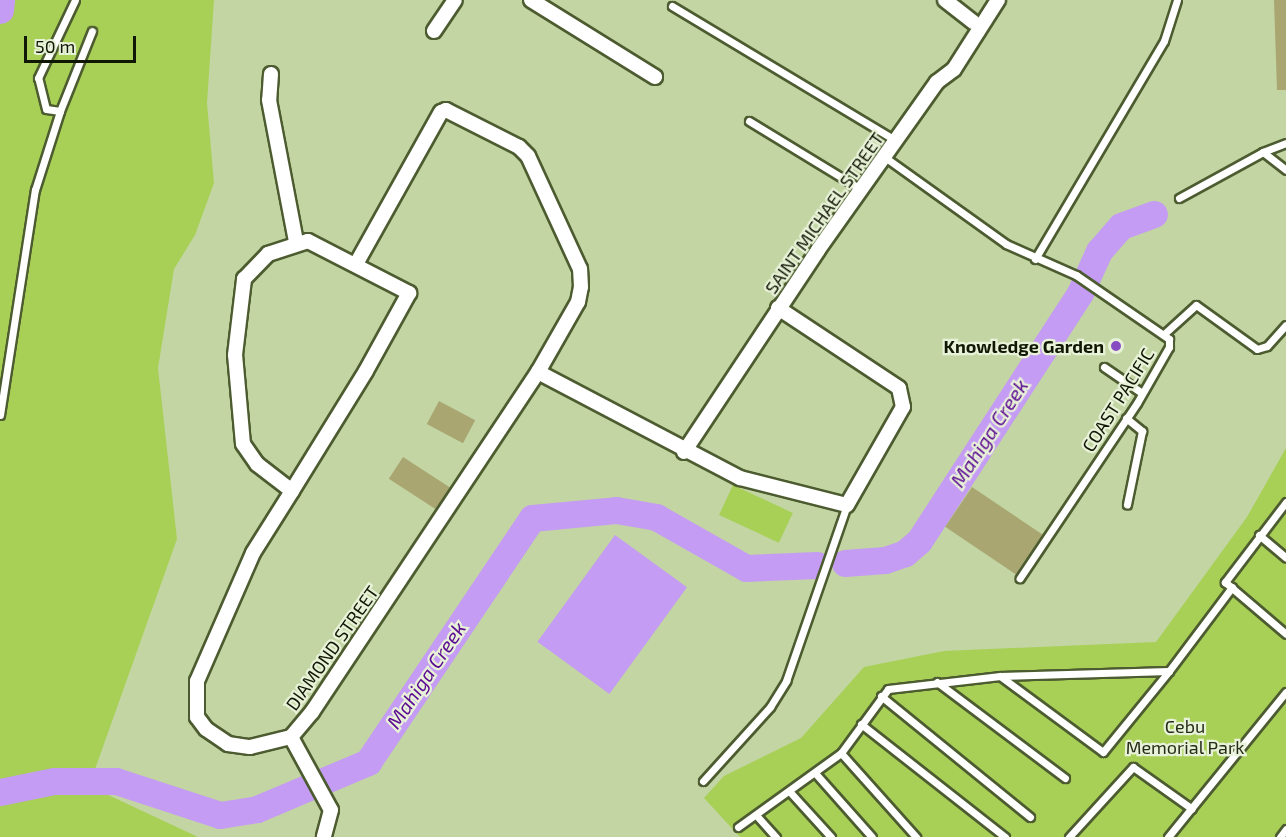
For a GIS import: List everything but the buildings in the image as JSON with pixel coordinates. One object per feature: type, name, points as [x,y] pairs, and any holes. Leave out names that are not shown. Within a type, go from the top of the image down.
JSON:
[{"type":"street","points":[[434,31],[455,0]]},
{"type":"street","points":[[531,0],[655,77]]},
{"type":"street","points":[[945,0],[973,22]]},
{"type":"street","name":"SAINT MICHAEL STREET","points":[[684,452],[778,308],[886,158],[937,82],[954,69],[998,0]]},
{"type":"street","points":[[271,74],[269,100],[296,242]]},
{"type":"street","name":"DIAMOND STREET","points":[[444,110],[519,147],[528,156],[579,269],[578,303],[538,372],[312,712],[291,737],[250,747],[228,744],[206,729],[197,717],[194,698],[197,681],[253,553],[408,296],[407,290],[356,264],[444,110]]},
{"type":"street","points":[[292,491],[257,464],[243,444],[235,355],[244,279],[268,254],[296,242],[318,244],[356,264]]},
{"type":"street","points":[[538,372],[684,452],[740,478],[847,505],[903,407],[899,388],[778,308]]},
{"type":"street","points":[[291,737],[326,797],[331,820],[324,837]]},
{"type":"lane","points":[[60,111],[46,109],[38,78],[75,0]]},
{"type":"lane","points":[[1035,260],[1164,41],[1177,0]]},
{"type":"lane","points":[[672,6],[897,141]]},
{"type":"lane","points":[[0,416],[35,190],[60,111],[92,31]]},
{"type":"lane","points":[[749,121],[862,190]]},
{"type":"lane","points":[[1179,198],[1263,152],[1286,143]]},
{"type":"lane","points":[[1263,152],[1286,170]]},
{"type":"lane","name":"COAST PACIFIC","points":[[886,158],[1006,244],[1035,260],[1076,275],[1169,339],[1169,347],[1142,393],[1020,578]]},
{"type":"lane","points":[[1164,334],[1196,305],[1257,349],[1267,346],[1286,325]]},
{"type":"lane","points":[[1104,367],[1142,393]]},
{"type":"lane","points":[[1126,418],[1142,430],[1128,504]]},
{"type":"lane","points":[[1286,502],[1225,582],[1286,634]]},
{"type":"lane","points":[[703,781],[770,707],[786,681],[847,505]]},
{"type":"lane","points":[[1259,535],[1286,558]]},
{"type":"lane","points":[[1000,676],[1103,752],[1169,671],[1232,587]]},
{"type":"lane","points":[[738,827],[816,774],[841,753],[888,689],[1000,676],[1169,671]]},
{"type":"lane","points":[[937,682],[1065,778]]},
{"type":"lane","points":[[1168,837],[1286,692]]},
{"type":"lane","points":[[881,696],[1030,816]]},
{"type":"lane","points":[[861,724],[1005,837]]},
{"type":"lane","points":[[841,753],[916,837]]},
{"type":"lane","points":[[1069,837],[1133,767],[1192,809]]},
{"type":"lane","points":[[816,774],[872,837]]},
{"type":"lane","points":[[790,792],[831,837]]},
{"type":"lane","points":[[756,815],[776,837]]},
{"type":"lane","points":[[1280,837],[1286,829]]},
{"type":"green space","points":[[0,0],[214,0],[207,103],[214,183],[195,235],[174,269],[158,368],[177,539],[89,786],[198,837],[0,837]]},
{"type":"green space","name":"Cebu Memorial Park","points":[[1286,448],[1286,837],[740,837],[704,798],[724,776],[801,738],[864,667],[944,651],[1156,642],[1247,517]]},
{"type":"green space","points":[[733,485],[793,513],[779,543],[719,515]]},
{"type":"shaded area","points":[[615,535],[687,587],[609,694],[537,642]]},
{"type":"waterway","points":[[0,10],[1,0]]},
{"type":"waterway","name":"Mahiga Creek","points":[[845,563],[885,560],[905,553],[919,541],[1080,293],[1099,251],[1121,226],[1154,214]]},
{"type":"waterway","name":"Mahiga Creek","points":[[0,792],[54,781],[116,781],[220,815],[257,809],[368,762],[532,518],[616,510],[656,517],[746,568],[817,565]]},
{"type":"place","name":"Knowledge Garden","points":[[1116,346]]}]
